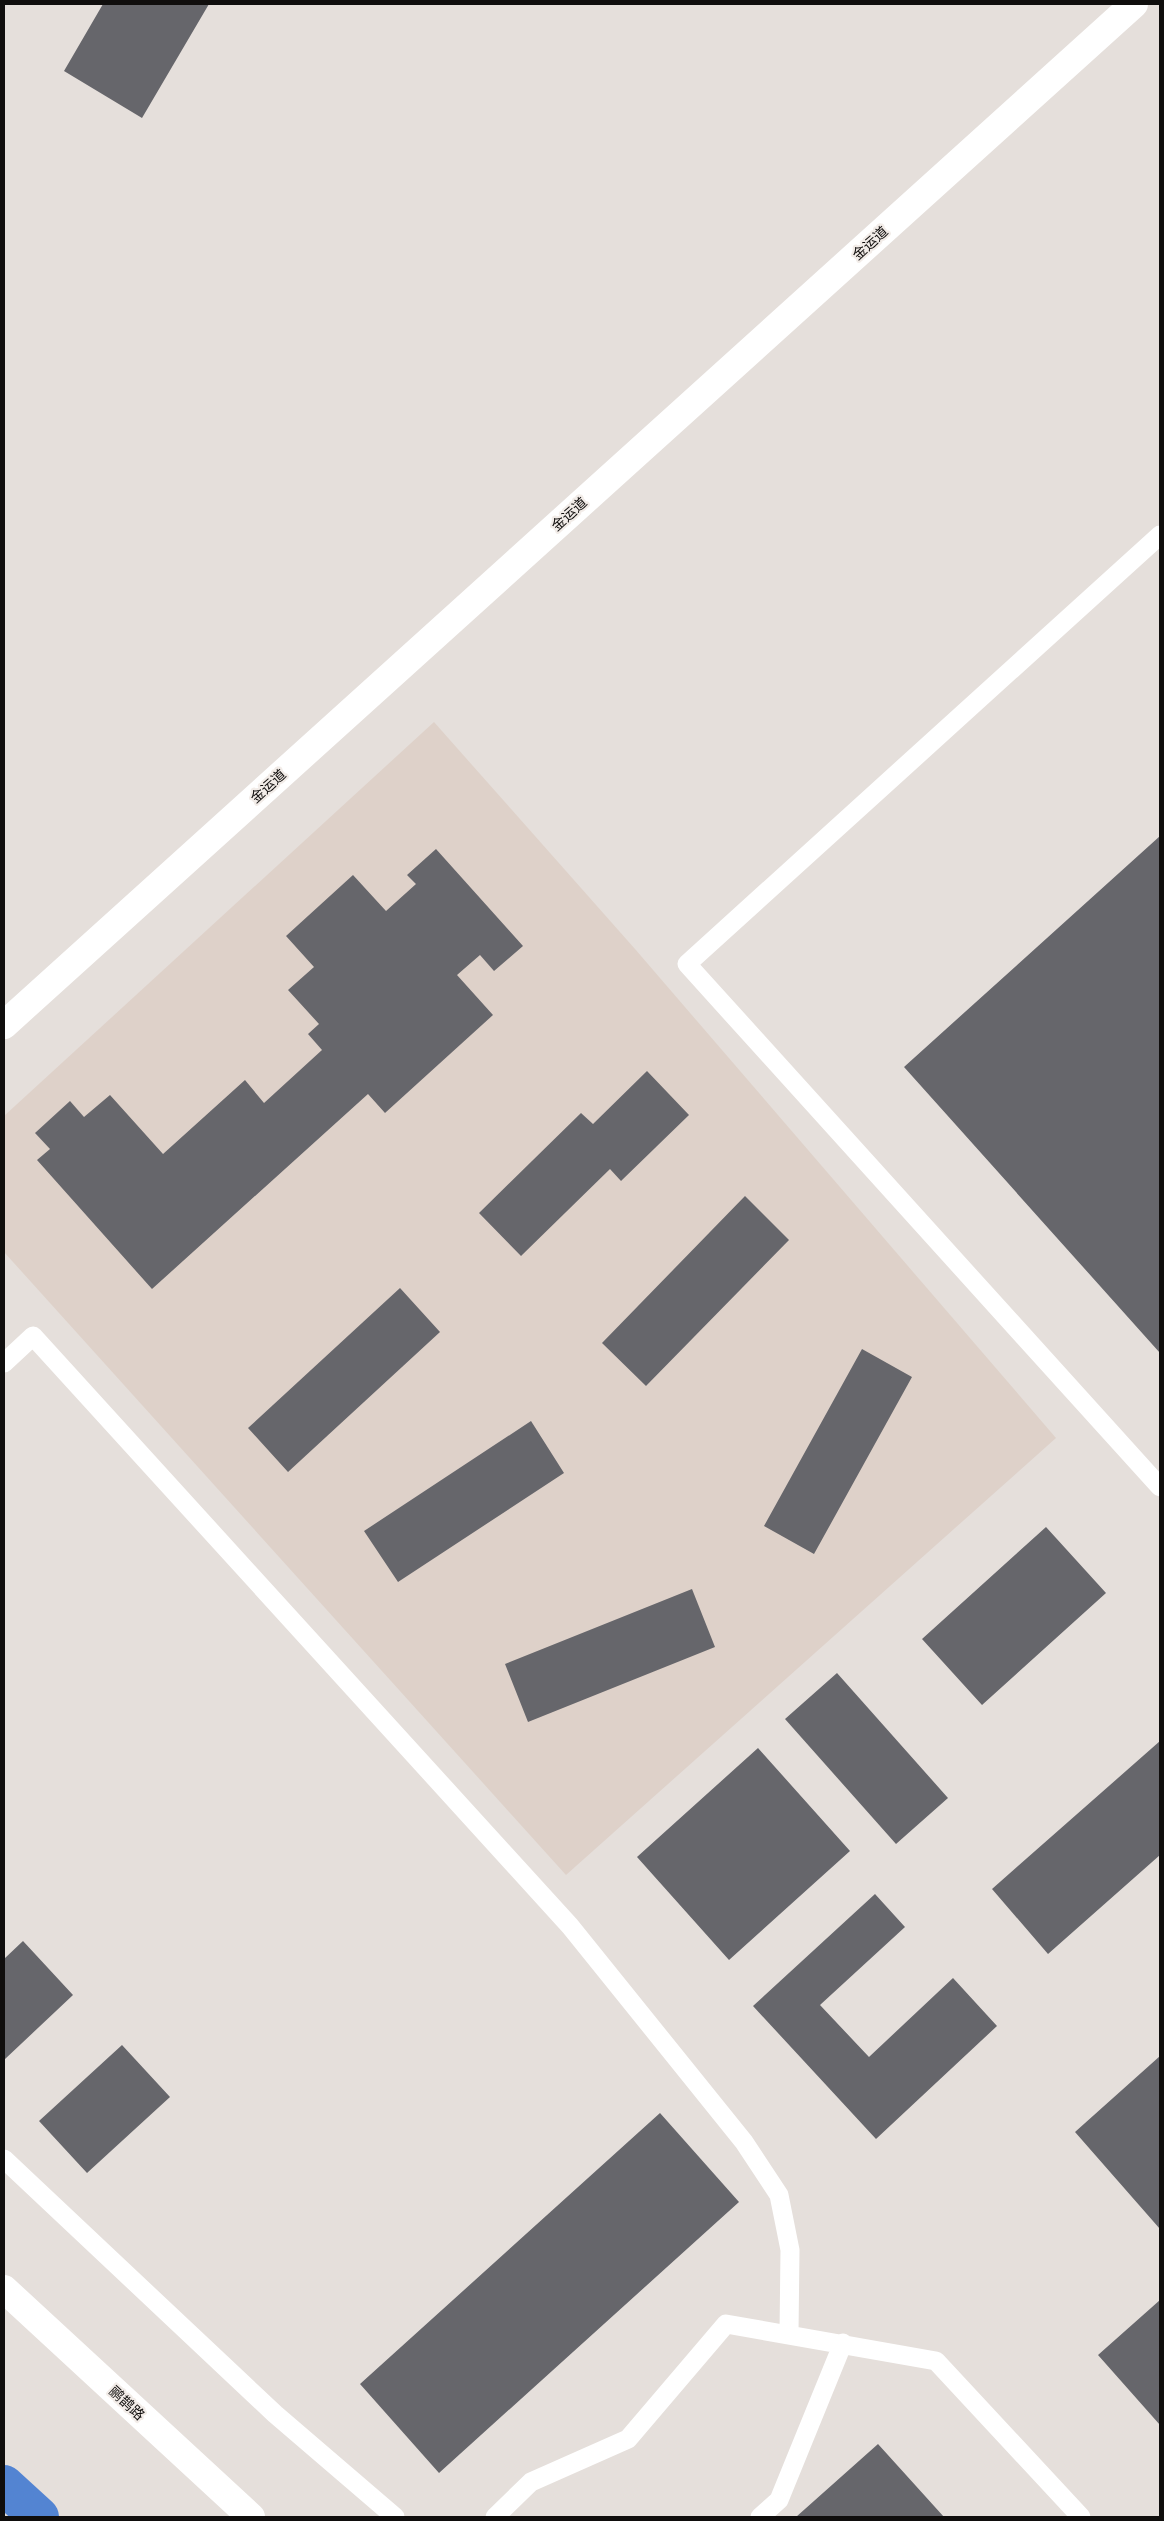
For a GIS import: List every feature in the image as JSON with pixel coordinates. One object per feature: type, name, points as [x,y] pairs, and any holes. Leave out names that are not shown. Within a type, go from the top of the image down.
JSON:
[{"type":"street","name":"金运道","points":[[4,1024],[1134,4]]},
{"type":"street","name":"鹂鹊路","points":[[4,2289],[251,2517]]},
{"type":"lane","points":[[1160,535],[687,964],[1160,1487]]},
{"type":"lane","points":[[4,1362],[34,1336],[589,1950],[744,2142],[779,2195],[790,2250],[789,2333]]},
{"type":"lane","points":[[4,2159],[275,2414],[395,2517]]},
{"type":"lane","points":[[495,2517],[531,2482],[628,2439],[726,2324],[789,2333],[936,2361],[1081,2517]]},
{"type":"lane","points":[[760,2517],[779,2500],[843,2343]]},
{"type":"shaded area","points":[[434,722],[635,949],[1056,1438],[566,1875],[4,1252],[4,1116]]},
{"type":"building","points":[[103,4],[209,4],[142,118],[64,71]]},
{"type":"building","points":[[1160,836],[1160,1353],[904,1067]]},
{"type":"building","points":[[436,849],[523,946],[494,971],[480,955],[457,975],[493,1015],[385,1113],[368,1094],[152,1289],[37,1160],[50,1149],[35,1133],[70,1101],[84,1117],[110,1095],[163,1154],[245,1080],[264,1103],[322,1050],[308,1034],[319,1024],[288,990],[314,967],[286,936],[353,875],[386,911],[416,884],[407,875]]},
{"type":"building","points":[[647,1071],[689,1115],[621,1181],[610,1169],[521,1256],[479,1213],[581,1113],[593,1124]]},
{"type":"building","points":[[745,1196],[789,1240],[646,1386],[602,1343]]},
{"type":"building","points":[[400,1288],[440,1332],[288,1472],[248,1428]]},
{"type":"building","points":[[862,1349],[912,1377],[814,1554],[764,1526]]},
{"type":"building","points":[[531,1421],[564,1473],[398,1582],[364,1531]]},
{"type":"building","points":[[1046,1527],[1106,1593],[982,1705],[922,1639]]},
{"type":"building","points":[[692,1589],[715,1647],[528,1722],[505,1664]]},
{"type":"building","points":[[837,1673],[948,1798],[896,1844],[785,1719]]},
{"type":"building","points":[[1160,1741],[1160,1855],[1048,1954],[992,1889]]},
{"type":"building","points":[[758,1748],[850,1851],[729,1960],[637,1857]]},
{"type":"building","points":[[875,1894],[905,1927],[820,2005],[869,2057],[953,1978],[997,2026],[876,2139],[753,2006]]},
{"type":"building","points":[[23,1941],[73,1995],[4,2060],[4,1959]]},
{"type":"building","points":[[122,2045],[170,2097],[87,2173],[39,2121]]},
{"type":"building","points":[[1160,2056],[1160,2229],[1075,2132]]},
{"type":"building","points":[[660,2113],[739,2202],[439,2473],[360,2384]]},
{"type":"building","points":[[1160,2300],[1160,2425],[1098,2355]]},
{"type":"building","points":[[878,2444],[944,2517],[796,2517]]},
{"type":"waterway","points":[[4,2485],[39,2517]]}]
